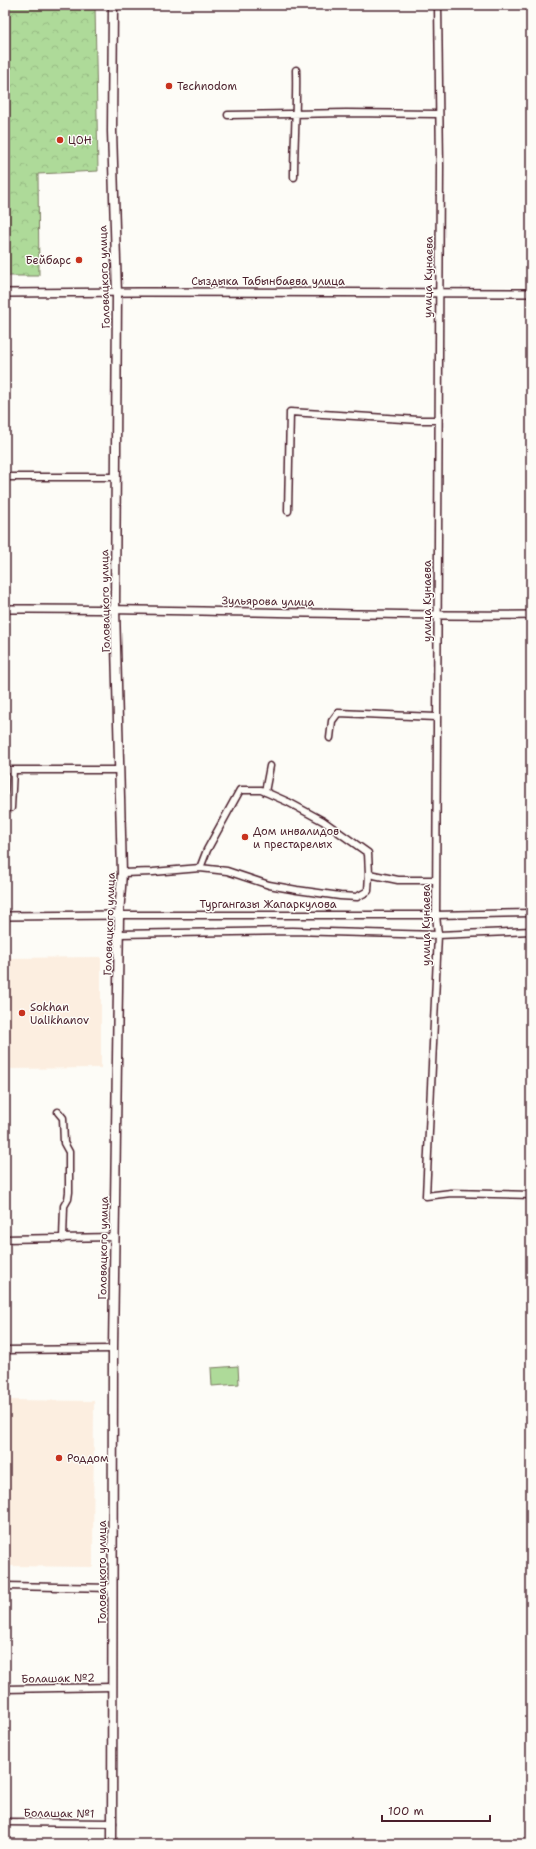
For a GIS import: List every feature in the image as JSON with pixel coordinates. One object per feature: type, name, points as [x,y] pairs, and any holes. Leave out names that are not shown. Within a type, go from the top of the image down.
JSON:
[{"type":"main road","name":"Головацкого улица","points":[[112,1844],[114,1237],[119,915],[122,872],[115,608],[117,293],[112,131],[113,5]]},
{"type":"street","name":"улица Кунаева","points":[[438,5],[438,420],[436,616],[436,914],[438,935],[426,1196],[451,1193],[531,1195]]},
{"type":"street","points":[[294,176],[294,114],[297,102],[296,70]]},
{"type":"street","points":[[228,115],[346,113],[439,114]]},
{"type":"street","name":"Сыздыка Табынбаева улица","points":[[5,293],[438,292],[531,294]]},
{"type":"street","points":[[288,511],[290,412],[438,420]]},
{"type":"street","points":[[5,477],[115,477]]},
{"type":"street","name":"Зульярова улица","points":[[5,609],[115,608],[436,616],[531,615]]},
{"type":"street","points":[[330,738],[332,721],[338,713],[436,717]]},
{"type":"street","points":[[265,792],[270,766]]},
{"type":"street","points":[[5,770],[119,770]]},
{"type":"street","points":[[11,808],[13,770]]},
{"type":"street","points":[[122,872],[153,872],[200,868],[227,871],[269,885],[340,896],[357,897],[368,891],[368,853],[323,821],[261,790],[240,790],[206,850],[200,868]]},
{"type":"street","points":[[369,874],[398,880],[436,880]]},
{"type":"street","name":"Тургангазы Жапаркулова","points":[[5,916],[531,913]]},
{"type":"street","points":[[119,934],[292,931],[438,935],[531,931]]},
{"type":"street","points":[[58,1112],[63,1118],[64,1143],[69,1152],[69,1192],[68,1199],[64,1206],[63,1239]]},
{"type":"street","points":[[5,1239],[114,1237]]},
{"type":"street","points":[[5,1350],[113,1349]]},
{"type":"street","points":[[5,1586],[113,1588]]},
{"type":"street","name":"Болашак №2","points":[[5,1689],[112,1687]]},
{"type":"street","name":"Болашак №1","points":[[5,1822],[113,1823]]},
{"type":"shaded area","points":[[101,957],[101,1068],[5,1069],[5,958]]},
{"type":"shaded area","points":[[5,1400],[94,1401],[93,1567],[5,1566]]},
{"type":"green space","points":[[5,5],[95,5],[98,171],[38,174],[39,276],[5,276]]},
{"type":"green space","points":[[238,1366],[239,1384],[212,1386],[211,1368]]},
{"type":"place","name":"Technodom","points":[[169,86]]},
{"type":"place","name":"ЦОН","points":[[60,140]]},
{"type":"place","name":"Бейбарс","points":[[79,260]]},
{"type":"place","name":"Дом инвалидов и престарелых","points":[[245,837]]},
{"type":"place","name":"Sokhan Ualikhanov","points":[[22,1013]]},
{"type":"place","name":"Роддом","points":[[59,1458]]}]
